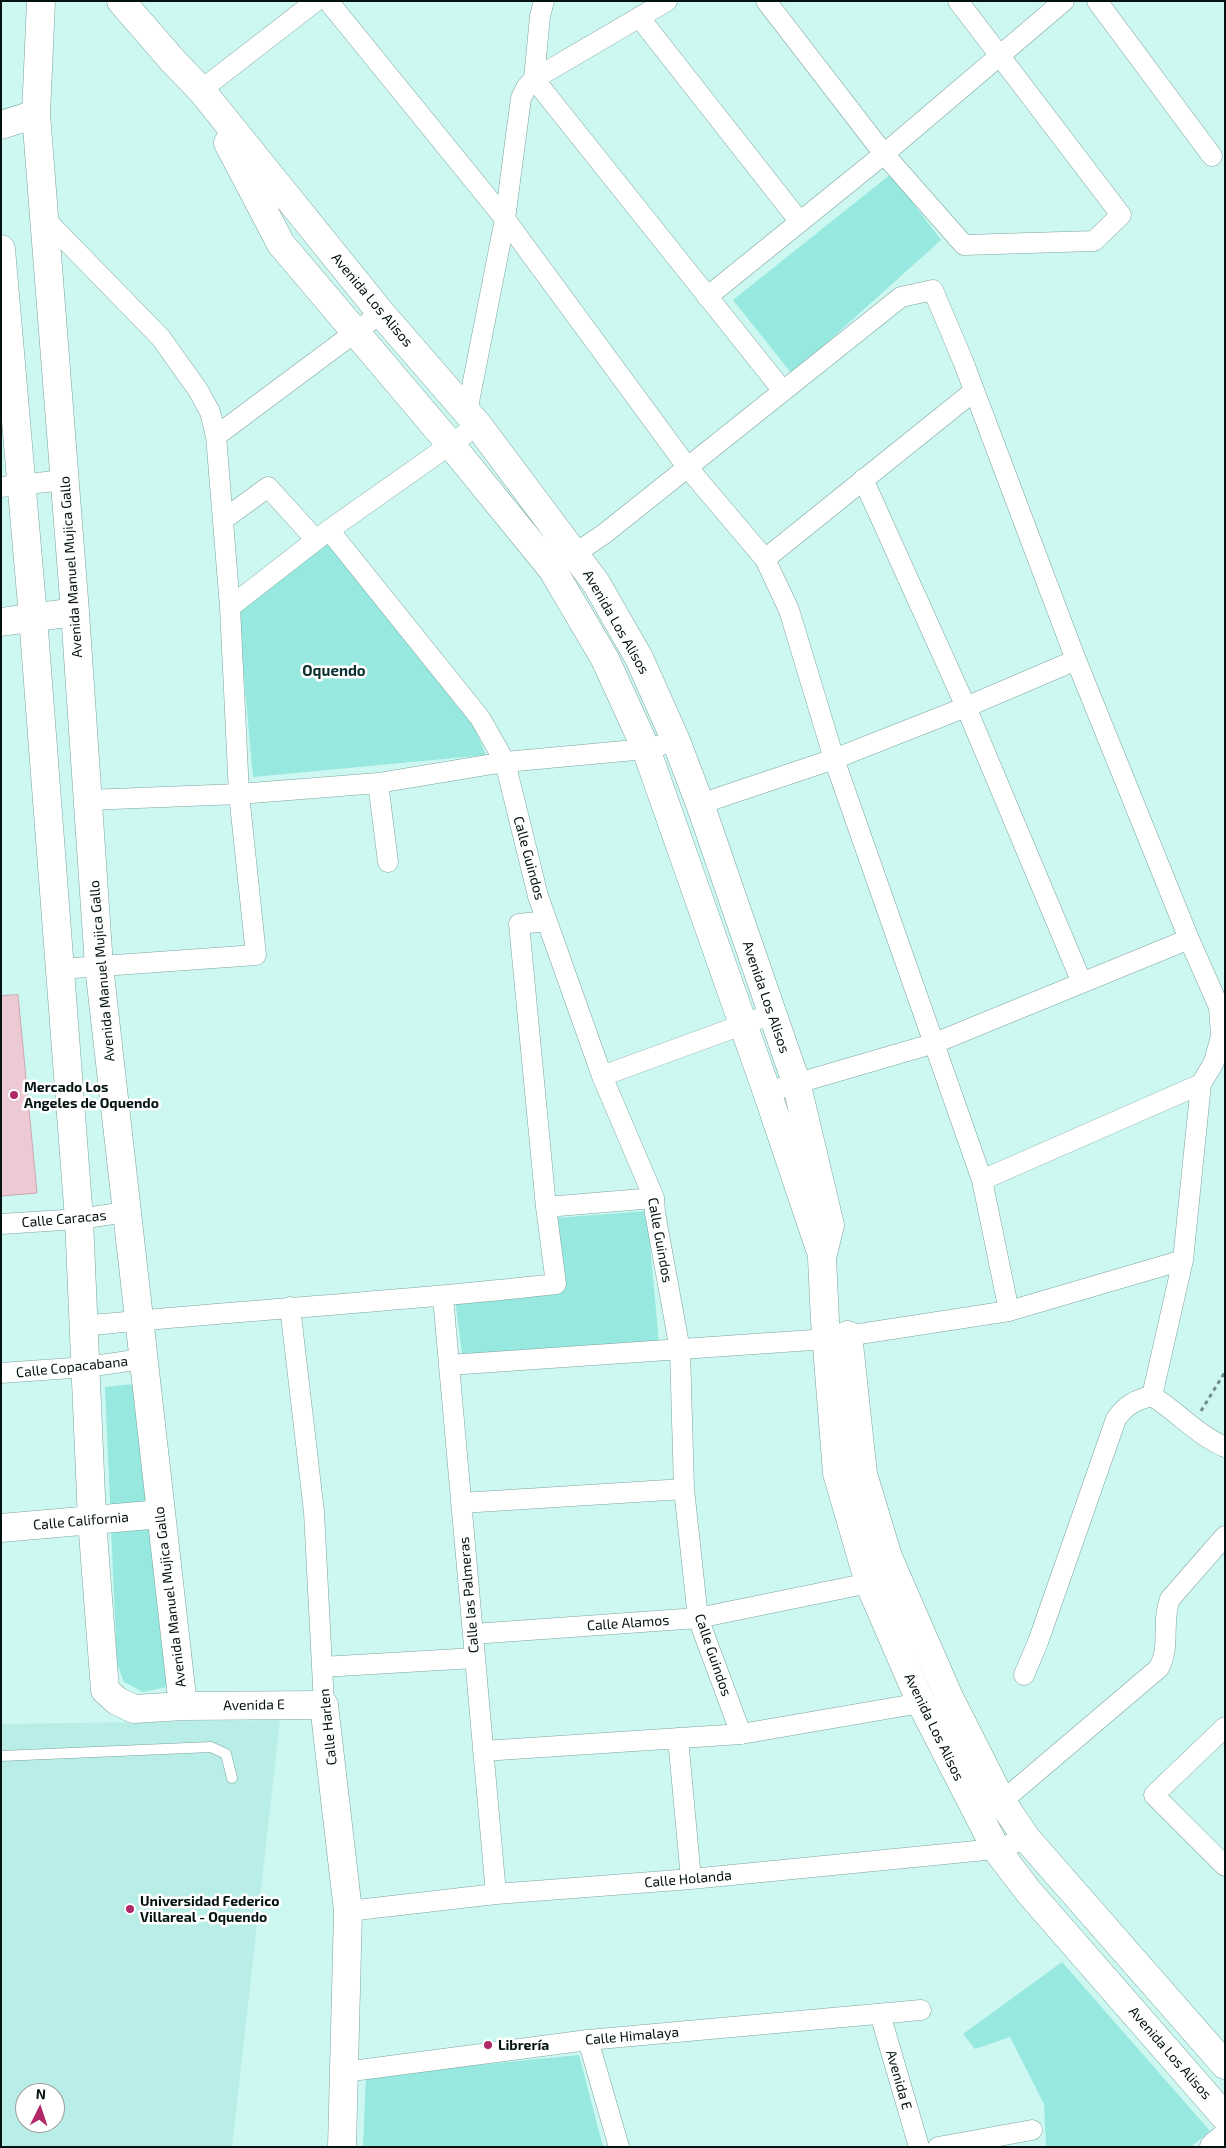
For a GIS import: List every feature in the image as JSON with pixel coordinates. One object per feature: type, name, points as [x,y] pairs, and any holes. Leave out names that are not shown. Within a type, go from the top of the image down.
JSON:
[{"type":"street","name":"Avenida Manuel Mujica Gallo","points":[[1,248],[11,486],[33,617],[79,1218],[92,1520],[105,1690],[117,1701],[134,1708],[183,1706],[138,1320],[100,966],[75,612],[46,261],[45,219],[36,114],[41,1]]},
{"type":"street","name":"Avenida Los Alisos","points":[[121,1],[173,62],[201,90],[381,312],[472,418],[596,583],[639,658],[676,741],[700,804],[796,1082],[830,1225],[822,1258]]},
{"type":"street","points":[[201,90],[316,1]]},
{"type":"street","points":[[328,1],[505,219],[688,468],[765,559],[789,610],[834,759],[982,1180],[1009,1311]]},
{"type":"street","points":[[544,1],[540,16],[534,79],[783,391]]},
{"type":"street","points":[[230,608],[323,535],[451,445],[472,418],[505,219],[521,98],[526,88],[534,79],[667,1]]},
{"type":"street","points":[[766,1],[884,154],[964,245],[1094,241],[1121,215],[998,56],[958,1]]},
{"type":"street","points":[[707,297],[884,154],[1064,1]]},
{"type":"street","points":[[1097,1],[1212,156]]},
{"type":"street","points":[[640,17],[800,222]]},
{"type":"street","name":"Avenida Los Alisos","points":[[201,90],[281,244],[451,445],[552,570],[605,659],[646,749],[767,1092],[822,1258],[864,1474],[888,1557],[949,1697],[1002,1802],[1026,1839],[1225,2065]]},
{"type":"street","points":[[1,125],[36,114]]},
{"type":"street","points":[[45,219],[161,338],[198,390],[210,412],[216,436],[230,608],[239,794],[256,955],[60,969]]},
{"type":"street","points":[[552,570],[604,534],[901,296],[933,290],[974,391],[1076,660],[1189,939],[1219,1007],[1221,1036],[1214,1062],[1201,1084],[1183,1260],[1152,1396]]},
{"type":"street","points":[[216,436],[381,312]]},
{"type":"street","points":[[765,559],[974,391]]},
{"type":"street","points":[[864,479],[966,707],[1082,982]]},
{"type":"street","points":[[11,486],[64,480]]},
{"type":"street","name":"Calle Guindos","points":[[223,520],[268,487],[323,535],[480,718],[505,762],[538,896],[602,1076],[654,1198],[655,1213],[680,1350],[684,1489],[698,1618],[741,1734]]},
{"type":"street","points":[[1,622],[75,612]]},
{"type":"street","points":[[700,804],[834,759],[966,707],[1076,660]]},
{"type":"street","points":[[88,800],[239,794],[378,782],[505,762],[646,749],[676,741]]},
{"type":"street","points":[[378,782],[388,862]]},
{"type":"street","points":[[84,1326],[290,1307],[442,1297],[556,1284],[546,1207],[519,924],[547,921]]},
{"type":"street","points":[[767,1092],[935,1043],[1189,939]]},
{"type":"street","points":[[602,1076],[772,1014]]},
{"type":"street","points":[[982,1180],[1201,1084]]},
{"type":"street","points":[[546,1207],[654,1198]]},
{"type":"street","name":"Calle Caracas","points":[[1,1224],[126,1212]]},
{"type":"street","points":[[449,1366],[838,1337],[1009,1311],[1183,1260]]},
{"type":"street","name":"Calle las Palmeras","points":[[442,1297],[496,1894]]},
{"type":"street","name":"Calle Harlen","points":[[290,1307],[314,1512],[324,1705],[348,1911],[342,2147]]},
{"type":"street","name":"Avenida Los Alisos","points":[[838,1337],[837,1473],[869,1583],[921,1703],[996,1849],[1028,1891],[1225,2117]]},
{"type":"street","name":"Calle Copacabana","points":[[1,1373],[86,1367],[143,1359]]},
{"type":"street","points":[[1024,1675],[1038,1642],[1116,1419],[1130,1403],[1152,1396],[1168,1406],[1191,1427],[1225,1447]]},
{"type":"street","points":[[461,1503],[684,1489]]},
{"type":"street","name":"Calle California","points":[[1,1528],[161,1514]]},
{"type":"street","points":[[980,1820],[1159,1668],[1165,1656],[1165,1611],[1170,1599],[1225,1536]]},
{"type":"street","name":"Calle Alamos","points":[[473,1634],[698,1618],[869,1583]]},
{"type":"street","points":[[322,1667],[475,1658]]},
{"type":"street","points":[[483,1750],[741,1734],[921,1703]]},
{"type":"street","name":"Avenida E","points":[[183,1706],[324,1705]]},
{"type":"street","points":[[1225,1727],[1154,1795],[1225,1866]]},
{"type":"street","points":[[678,1738],[690,1879]]},
{"type":"street","name":"Calle Holanda","points":[[348,1911],[496,1894],[690,1879],[996,1849],[1026,1839]]},
{"type":"street","name":"Calle Himalaya","points":[[344,2072],[588,2040],[921,2010]]},
{"type":"street","name":"Avenida E","points":[[880,2014],[919,2147]]},
{"type":"street","points":[[588,2040],[619,2147]]},
{"type":"street","points":[[938,2147],[1032,2130]]},
{"type":"street","points":[[1214,2147],[1225,2138]]},
{"type":"lane","points":[[1,1756],[211,1747],[226,1754],[232,1778]]},
{"type":"path","points":[[1191,1427],[1225,1372]]},
{"type":"shaded area","points":[[891,174],[941,240],[792,374],[733,300]]},
{"type":"shaded area","points":[[326,541],[471,719],[486,755],[253,777],[238,611]]},
{"type":"shaded area","points":[[647,1211],[659,1344],[462,1354],[455,1299],[563,1289],[555,1218]]},
{"type":"shaded area","points":[[134,1384],[167,1687],[143,1692],[124,1682],[117,1664],[105,1387]]},
{"type":"shaded area","name":"Universidad Federico Villareal - Oquendo","points":[[280,1720],[232,2147],[1,2147],[1,1724]]},
{"type":"shaded area","points":[[1062,1962],[1210,2131],[1191,2147],[1046,2147],[1044,2104],[1010,2037],[975,2049],[963,2034]]},
{"type":"shaded area","points":[[579,2055],[603,2147],[363,2147],[366,2076]]},
{"type":"building","name":"Mercado Los Angeles de Oquendo","points":[[18,995],[37,1193],[1,1196],[1,996]]},
{"type":"place","name":"Mercado Los Angeles de Oquendo","points":[[14,1095]]},
{"type":"place","name":"Universidad Federico Villareal - Oquendo","points":[[130,1909]]},
{"type":"place","name":"Librería","points":[[488,2045]]},
{"type":"district","name":"Oquendo","points":[[334,671]]}]
